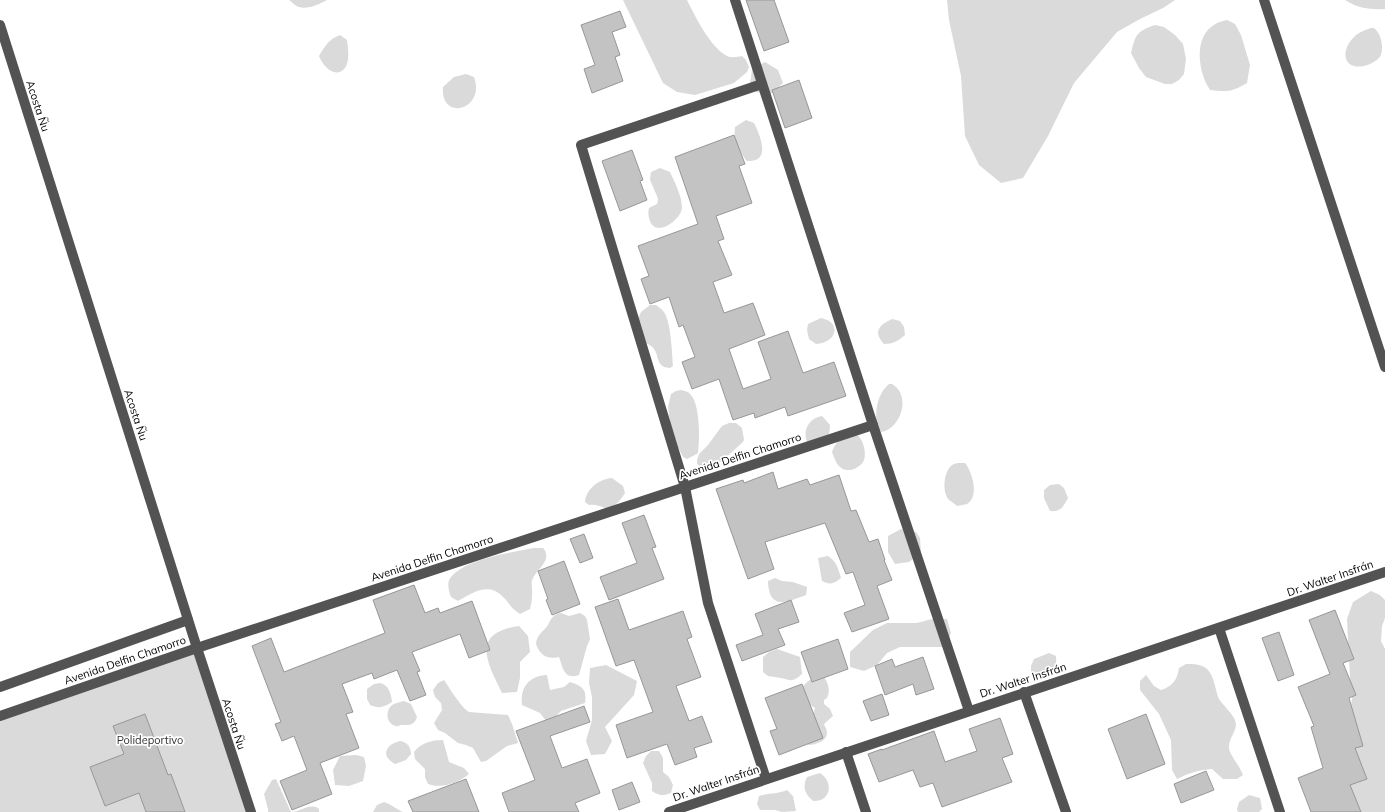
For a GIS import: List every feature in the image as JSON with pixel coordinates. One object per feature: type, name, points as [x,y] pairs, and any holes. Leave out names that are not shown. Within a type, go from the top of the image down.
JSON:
[{"type":"street","points":[[735,0],[872,425],[969,710]]},
{"type":"street","points":[[1264,0],[1385,367]]},
{"type":"street","name":"Acosta Ñu","points":[[0,25],[250,812]]},
{"type":"street","points":[[762,84],[581,145],[685,487],[708,603],[766,779]]},
{"type":"street","name":"Avenida Delfin Chamorro","points":[[0,716],[197,648],[872,425]]},
{"type":"street","name":"Dr. Walter Insfrán","points":[[669,812],[969,710],[1385,572]]},
{"type":"street","name":"Avenida Delfin Chamorro","points":[[0,687],[188,620]]},
{"type":"street","points":[[1219,628],[1280,812]]},
{"type":"street","points":[[1024,692],[1066,812]]},
{"type":"street","points":[[846,752],[866,812]]},
{"type":"green space","points":[[289,0],[327,0],[317,5],[302,8]]},
{"type":"green space","points":[[623,0],[687,0],[709,39],[721,52],[727,56],[742,56],[746,60],[749,67],[747,72],[734,83],[695,95],[677,92],[663,83]]},
{"type":"green space","points":[[947,0],[1175,0],[1163,8],[1117,32],[1074,83],[1048,136],[1023,178],[1001,183],[979,165],[965,136],[961,76],[949,20]]},
{"type":"green space","points":[[1345,0],[1385,0],[1385,9],[1364,8]]},
{"type":"green space","points":[[1227,20],[1235,24],[1241,35],[1250,65],[1247,83],[1229,91],[1210,90],[1204,79],[1201,66],[1200,49],[1205,34],[1210,27]]},
{"type":"green space","points":[[1155,25],[1164,27],[1175,35],[1183,44],[1186,59],[1184,74],[1179,80],[1172,84],[1165,84],[1146,77],[1131,53],[1138,34],[1144,29]]},
{"type":"green space","points":[[1374,28],[1378,32],[1382,43],[1382,51],[1380,56],[1377,60],[1370,64],[1355,66],[1350,64],[1345,55],[1349,43],[1358,34]]},
{"type":"green space","points":[[340,35],[347,40],[347,65],[341,71],[333,72],[326,67],[319,56],[330,41]]},
{"type":"green space","points":[[765,62],[778,70],[783,83],[771,94],[756,92],[750,84],[752,69]]},
{"type":"green space","points":[[466,74],[474,77],[476,88],[474,97],[469,104],[462,108],[455,108],[448,105],[444,98],[443,87],[454,77]]},
{"type":"green space","points":[[746,120],[754,123],[759,134],[762,147],[762,153],[759,158],[747,161],[741,154],[735,136],[735,127]]},
{"type":"green space","points":[[660,168],[670,172],[680,194],[682,203],[682,208],[679,215],[674,221],[663,228],[653,226],[651,224],[648,211],[649,208],[657,204],[658,200],[650,180],[651,172]]},
{"type":"green space","points":[[650,305],[656,305],[661,309],[666,315],[668,321],[671,337],[673,366],[670,368],[661,365],[654,349],[645,343],[638,319],[641,312]]},
{"type":"green space","points":[[821,318],[828,320],[832,324],[834,332],[829,340],[816,344],[809,339],[807,330],[808,324]]},
{"type":"green space","points":[[892,319],[900,321],[904,327],[905,335],[895,342],[884,344],[878,335],[878,332],[881,326]]},
{"type":"green space","points":[[889,384],[892,384],[898,389],[901,395],[902,410],[895,424],[882,432],[878,430],[876,412],[881,394]]},
{"type":"green space","points":[[681,390],[688,392],[693,399],[696,405],[698,422],[698,453],[687,459],[683,457],[678,447],[670,422],[668,407],[671,394]]},
{"type":"green space","points":[[822,416],[830,425],[829,436],[807,442],[806,429],[808,425],[814,419]]},
{"type":"green space","points":[[729,423],[736,423],[742,428],[744,440],[742,443],[721,462],[715,465],[703,467],[697,464],[699,454],[708,445],[722,426]]},
{"type":"green space","points":[[855,434],[863,443],[865,453],[864,459],[861,465],[852,470],[845,470],[838,465],[832,452],[840,440]]},
{"type":"green space","points":[[956,463],[965,463],[974,484],[973,496],[971,501],[967,504],[957,506],[947,497],[944,482],[947,472],[952,465]]},
{"type":"green space","points":[[612,478],[623,486],[625,493],[617,504],[605,508],[596,505],[589,505],[585,502],[588,493],[594,486],[602,480]]},
{"type":"green space","points":[[1059,484],[1064,488],[1068,498],[1059,510],[1050,511],[1044,498],[1044,490],[1050,485]]},
{"type":"green space","points":[[901,529],[916,532],[920,538],[921,553],[909,562],[895,564],[888,552],[888,536]]},
{"type":"green space","points":[[534,548],[543,548],[546,552],[546,560],[532,580],[532,598],[530,609],[520,614],[497,592],[486,589],[474,592],[458,601],[451,597],[448,587],[449,579],[467,565],[490,557]]},
{"type":"green space","points":[[828,556],[838,568],[841,578],[832,583],[822,581],[818,558]]},
{"type":"green space","points":[[775,578],[807,587],[806,595],[786,602],[775,600],[769,591],[768,581]]},
{"type":"green space","points":[[1371,591],[1380,595],[1385,600],[1385,618],[1382,626],[1381,641],[1385,649],[1385,812],[1355,812],[1348,785],[1352,698],[1347,619],[1353,602]]},
{"type":"green space","points":[[561,613],[569,616],[580,613],[585,616],[587,620],[590,639],[579,675],[570,676],[567,674],[563,669],[559,657],[551,658],[544,656],[536,644],[539,635],[553,617],[556,614]]},
{"type":"green space","points":[[932,619],[947,619],[951,633],[944,647],[900,647],[887,653],[877,665],[864,671],[850,667],[850,652],[873,630],[887,623],[917,623]]},
{"type":"green space","points":[[519,626],[528,636],[530,652],[520,662],[520,678],[517,692],[502,693],[488,660],[486,650],[488,642],[494,635],[504,630]]},
{"type":"green space","name":"Polideportivo","points":[[197,648],[248,812],[0,812],[0,716]]},
{"type":"green space","points":[[777,649],[800,657],[802,674],[796,679],[792,680],[768,676],[763,672],[763,657],[769,652]]},
{"type":"green space","points":[[1049,653],[1056,656],[1055,667],[1050,676],[1041,678],[1031,674],[1031,666],[1034,659]]},
{"type":"green space","points":[[1186,664],[1201,665],[1208,670],[1212,677],[1219,699],[1232,714],[1236,727],[1229,745],[1229,751],[1243,775],[1237,779],[1223,779],[1212,769],[1194,772],[1177,779],[1172,770],[1171,740],[1159,714],[1140,690],[1140,681],[1146,675],[1154,686],[1161,690],[1169,687],[1174,682],[1179,668]]},
{"type":"green space","points":[[606,665],[637,681],[634,695],[605,727],[612,741],[605,754],[591,755],[586,741],[592,720],[592,697],[589,683],[590,668]]},
{"type":"green space","points":[[547,675],[550,690],[564,687],[570,682],[581,687],[585,692],[585,703],[561,711],[557,715],[559,726],[547,722],[540,713],[522,705],[524,688],[527,684],[535,678]]},
{"type":"green space","points":[[823,675],[829,689],[827,698],[824,700],[824,704],[830,709],[833,716],[824,725],[827,733],[824,740],[809,745],[805,743],[815,708],[809,704],[799,692],[809,680]]},
{"type":"green space","points":[[444,680],[459,702],[469,712],[508,715],[518,743],[507,746],[486,761],[481,762],[473,748],[458,743],[445,733],[438,730],[434,723],[442,710],[441,703],[435,697],[433,690],[438,683]]},
{"type":"green space","points":[[380,683],[386,686],[390,693],[392,702],[384,706],[376,707],[370,705],[367,699],[367,689],[374,684]]},
{"type":"green space","points":[[404,701],[411,704],[417,717],[416,720],[409,725],[393,725],[388,720],[388,711],[392,705]]},
{"type":"green space","points":[[443,740],[449,762],[464,768],[469,774],[450,784],[439,786],[428,784],[425,777],[425,769],[415,759],[414,752],[420,746],[427,743]]},
{"type":"green space","points":[[395,742],[405,742],[408,745],[411,754],[406,760],[395,764],[390,761],[386,754],[388,747]]},
{"type":"green space","points":[[651,751],[659,751],[663,758],[663,772],[669,777],[673,785],[671,793],[661,795],[652,791],[652,783],[643,763],[646,756]]},
{"type":"green space","points":[[356,755],[364,757],[366,766],[363,781],[349,786],[335,785],[333,770],[340,756]]},
{"type":"green space","points":[[820,773],[827,781],[829,786],[827,795],[824,798],[813,801],[805,790],[805,781],[807,777]]},
{"type":"green space","points":[[276,779],[291,812],[268,812],[264,794],[272,780]]},
{"type":"green space","points":[[787,790],[793,796],[796,811],[782,812],[775,810],[760,810],[757,804],[759,796]]},
{"type":"green space","points":[[1249,795],[1260,798],[1262,809],[1259,812],[1238,812],[1237,809],[1239,802]]},
{"type":"green space","points":[[384,802],[403,812],[373,812],[377,805]]},
{"type":"green space","points":[[309,807],[316,807],[319,809],[319,812],[294,812]]},
{"type":"building","points":[[746,0],[774,0],[789,42],[764,51]]},
{"type":"building","points":[[620,11],[626,27],[612,32],[620,55],[615,57],[623,81],[592,93],[584,69],[595,65],[581,25]]},
{"type":"building","points":[[799,80],[812,118],[785,128],[772,90]]},
{"type":"building","points":[[734,135],[745,164],[739,166],[752,203],[716,216],[724,239],[718,241],[732,275],[713,282],[724,313],[753,303],[765,335],[729,349],[743,389],[771,379],[758,342],[788,331],[803,373],[834,362],[846,396],[788,416],[785,407],[755,418],[754,413],[733,420],[719,379],[692,389],[682,362],[695,357],[683,325],[679,327],[669,297],[650,304],[641,279],[649,276],[638,246],[698,224],[675,157]]},
{"type":"building","points":[[632,150],[643,180],[640,181],[647,200],[620,211],[602,161]]},
{"type":"building","points":[[773,472],[778,489],[807,479],[810,485],[839,475],[851,511],[856,510],[869,542],[878,539],[892,580],[877,586],[889,619],[852,632],[844,613],[865,605],[853,572],[846,574],[825,523],[765,542],[774,569],[748,579],[716,489],[743,480],[744,483]]},
{"type":"building","points":[[644,515],[656,547],[652,548],[664,579],[609,600],[600,577],[637,563],[622,523]]},
{"type":"building","points":[[584,534],[593,558],[580,563],[570,539]]},
{"type":"building","points":[[564,561],[580,604],[552,615],[538,571]]},
{"type":"building","points":[[414,585],[425,613],[438,608],[440,613],[472,601],[490,650],[469,658],[460,634],[412,652],[420,671],[417,672],[426,695],[410,701],[397,670],[374,679],[372,673],[342,684],[353,712],[346,714],[359,748],[320,763],[332,794],[292,810],[280,781],[307,770],[294,736],[282,741],[275,724],[281,722],[252,646],[271,638],[284,672],[385,633],[373,600]]},
{"type":"building","points":[[618,599],[629,630],[683,611],[692,637],[687,639],[701,677],[676,686],[689,721],[702,716],[712,742],[694,748],[697,757],[675,765],[667,744],[627,758],[616,725],[653,712],[634,660],[616,666],[595,607]]},
{"type":"building","points":[[791,600],[799,622],[778,629],[785,645],[742,661],[736,645],[763,635],[755,614]]},
{"type":"building","points":[[1335,610],[1354,659],[1343,663],[1356,695],[1349,698],[1363,746],[1355,748],[1367,779],[1350,785],[1361,812],[1311,812],[1298,778],[1323,768],[1311,727],[1314,726],[1298,687],[1330,674],[1309,620]]},
{"type":"building","points":[[1279,632],[1294,675],[1278,681],[1262,638]]},
{"type":"building","points":[[838,639],[848,669],[812,682],[801,652]]},
{"type":"building","points":[[923,657],[934,689],[916,695],[913,684],[885,695],[875,666],[892,659],[895,667]]},
{"type":"building","points":[[802,684],[823,738],[779,755],[770,731],[777,729],[765,698]]},
{"type":"building","points":[[882,694],[889,715],[871,721],[863,701]]},
{"type":"building","points":[[584,706],[590,722],[550,736],[562,768],[587,759],[600,793],[575,803],[579,812],[509,812],[502,793],[535,780],[516,731]]},
{"type":"building","points":[[145,714],[168,775],[171,774],[185,812],[146,812],[139,793],[105,806],[90,767],[124,754],[113,726]]},
{"type":"building","points":[[1146,714],[1165,764],[1127,779],[1108,729]]},
{"type":"building","points":[[1000,718],[1013,754],[1002,758],[1012,782],[942,807],[933,783],[920,787],[913,770],[879,782],[868,754],[934,731],[945,762],[977,751],[969,729]]},
{"type":"building","points":[[1206,771],[1214,790],[1181,803],[1174,784]]},
{"type":"building","points":[[466,779],[479,812],[413,812],[408,801]]},
{"type":"building","points":[[632,782],[640,802],[619,810],[612,790]]}]
